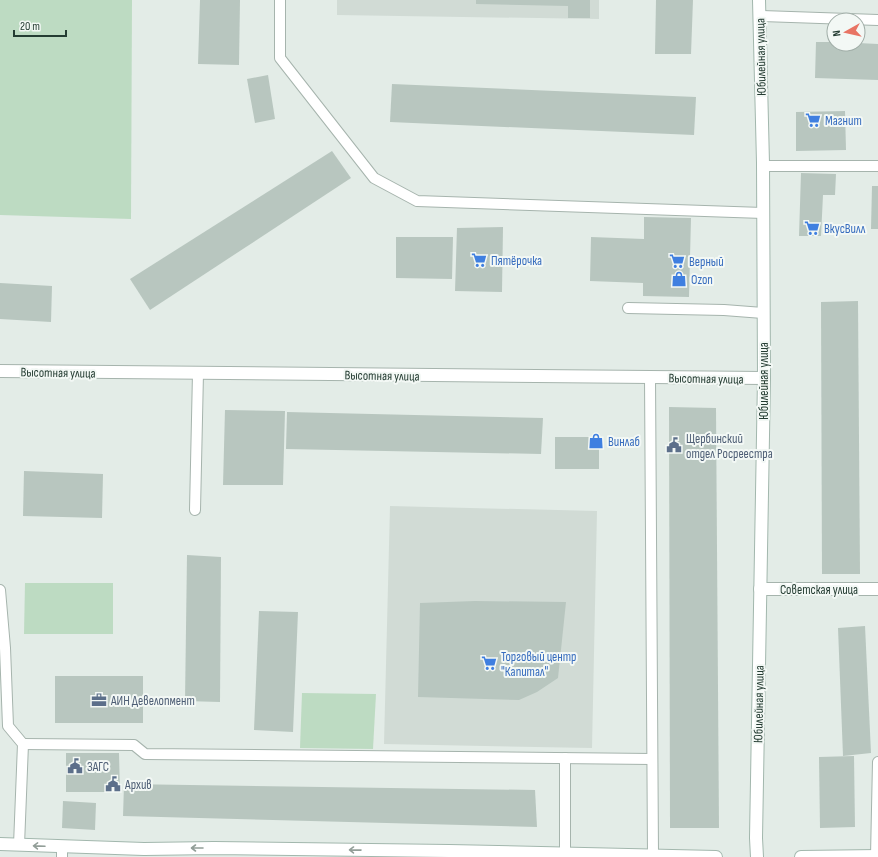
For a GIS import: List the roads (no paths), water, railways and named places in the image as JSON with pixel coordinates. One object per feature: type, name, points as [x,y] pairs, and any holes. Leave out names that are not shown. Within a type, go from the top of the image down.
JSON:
[{"type":"street","name":"Юбилейная улица","points":[[757,857],[756,838],[764,378],[759,0]]},
{"type":"street","name":"Высотная улица","points":[[0,371],[764,378]]},
{"type":"street","name":"Советская улица","points":[[760,589],[878,589]]},
{"type":"street","points":[[0,844],[19,845],[62,852],[144,849],[214,853],[449,851],[716,857]]},
{"type":"street","points":[[801,857],[877,856]]},
{"type":"lane","points":[[280,0],[280,58],[374,178],[417,201],[763,213]]},
{"type":"lane","points":[[759,16],[878,20]]},
{"type":"lane","points":[[762,166],[878,166]]},
{"type":"lane","points":[[628,308],[724,310],[763,313]]},
{"type":"lane","points":[[195,510],[198,373]]},
{"type":"lane","points":[[650,377],[653,856]]},
{"type":"lane","points":[[0,590],[6,648],[8,726],[24,744],[19,845]]},
{"type":"lane","points":[[24,744],[134,745],[145,754],[652,759]]},
{"type":"lane","points":[[564,854],[565,758]]},
{"type":"lane","points":[[877,856],[878,762]]},
{"type":"place","name":"Магнит","points":[[813,120]]},
{"type":"place","name":"ВкусВилл","points":[[812,228]]},
{"type":"place","name":"Пятёрочка","points":[[479,260]]},
{"type":"place","name":"Верный","points":[[677,261]]},
{"type":"place","name":"Ozon","points":[[679,279]]},
{"type":"place","name":"Винлаб","points":[[596,441]]},
{"type":"place","name":"Щербинский отдел Росреестра","points":[[674,445]]},
{"type":"place","name":"Торговый центр \"Капитал\"","points":[[489,663]]},
{"type":"place","name":"АИН Девелопмент","points":[[99,700]]},
{"type":"place","name":"ЗАГС","points":[[75,766]]},
{"type":"place","name":"Архив","points":[[113,784]]}]
